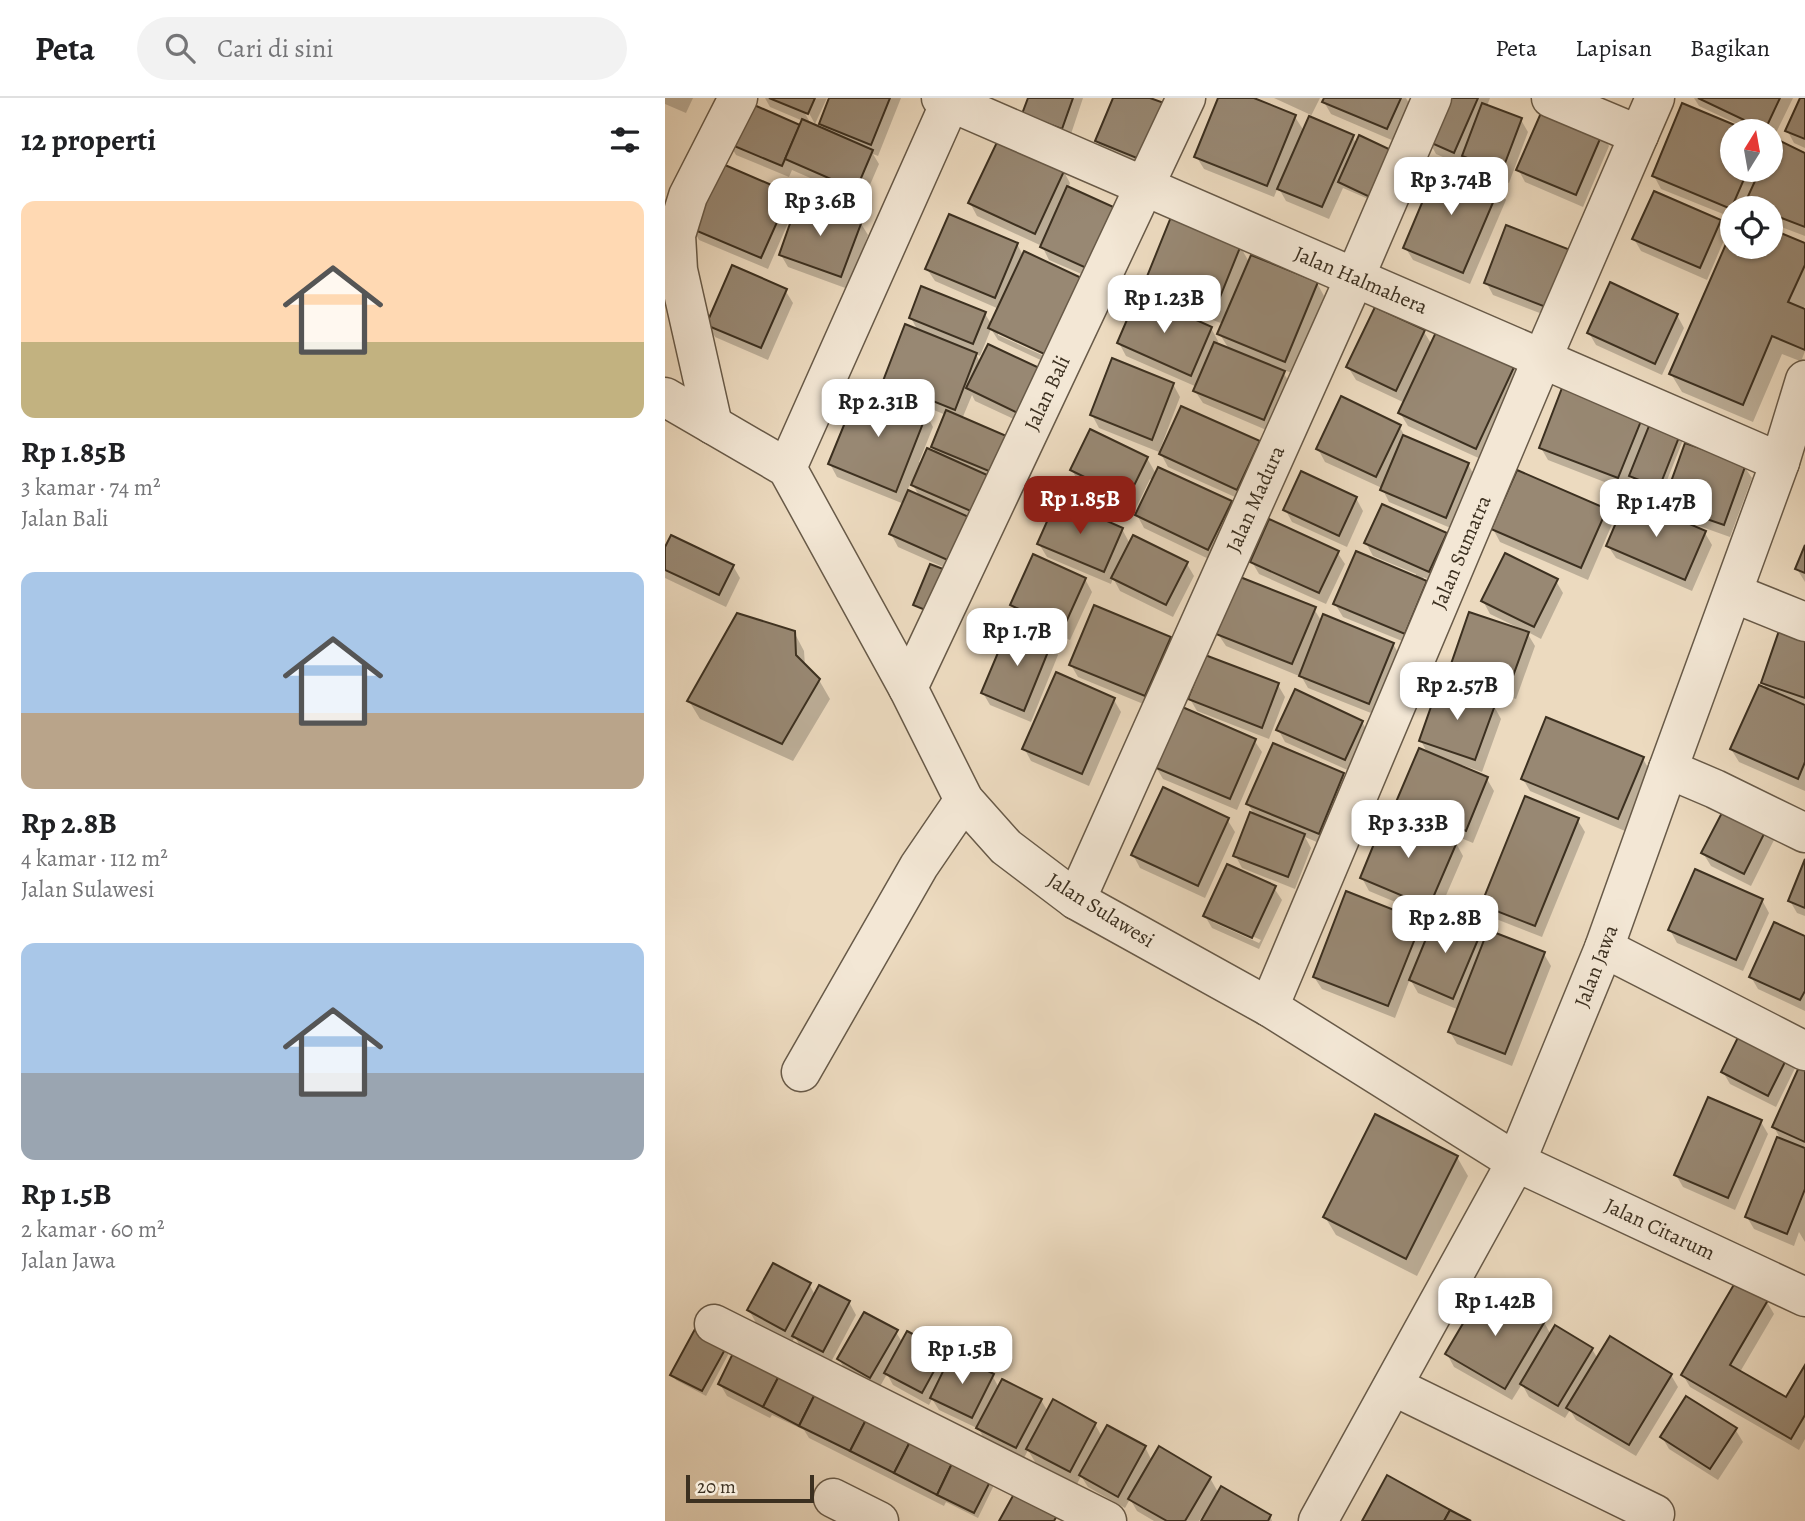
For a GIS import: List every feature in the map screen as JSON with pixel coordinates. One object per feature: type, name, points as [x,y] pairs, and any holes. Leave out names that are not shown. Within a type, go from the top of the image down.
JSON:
[{"type":"street","points":[[713,425],[678,270],[676,235],[688,196],[738,98]]},
{"type":"street","name":"Jalan Bali","points":[[908,688],[1186,98]]},
{"type":"street","name":"Jalan Madura","points":[[1076,900],[1355,277],[1432,98]]},
{"type":"street","points":[[1551,98],[1639,135]]},
{"type":"street","name":"Jalan Sumatra","points":[[1269,1007],[1655,98]]},
{"type":"street","points":[[665,397],[787,468],[947,99]]},
{"type":"street","name":"Jalan Halmahera","points":[[947,99],[1780,462]]},
{"type":"street","name":"Jalan Jawa","points":[[1318,1521],[1516,1161],[1604,948],[1803,393]]},
{"type":"street","name":"Jalan Sulawesi","points":[[787,468],[908,688],[964,800],[1006,847],[1076,900],[1269,1007],[1516,1161]]},
{"type":"street","points":[[1733,593],[1805,622]]},
{"type":"street","points":[[1668,769],[1805,833]]},
{"type":"street","points":[[801,1072],[919,866],[964,800]]},
{"type":"street","points":[[1604,948],[1805,1051]]},
{"type":"street","name":"Jalan Citarum","points":[[1516,1161],[1805,1297]]},
{"type":"street","points":[[714,1324],[1107,1521]]},
{"type":"street","points":[[1393,1386],[1655,1514]]},
{"type":"street","points":[[834,1497],[879,1521]]},
{"type":"building","points":[[769,98],[815,98],[808,114]]},
{"type":"building","points":[[829,98],[890,98],[871,145],[819,124]]},
{"type":"building","points":[[1028,98],[1073,98],[1062,129],[1022,114]]},
{"type":"building","points":[[1113,98],[1150,98],[1167,104],[1144,161],[1095,141]]},
{"type":"building","points":[[1218,98],[1254,98],[1296,115],[1267,186],[1194,157]]},
{"type":"building","points":[[1324,98],[1401,98],[1387,129],[1322,102]]},
{"type":"building","points":[[1446,98],[1478,98],[1454,153],[1427,141]]},
{"type":"building","points":[[1698,98],[1780,98],[1770,119],[1742,119]]},
{"type":"building","points":[[1800,98],[1805,98],[1805,139],[1785,131]]},
{"type":"building","points":[[745,101],[800,125],[782,166],[727,143]]},
{"type":"building","points":[[1482,103],[1522,118],[1502,171],[1462,156]]},
{"type":"building","points":[[1682,103],[1720,119],[1720,182],[1743,182],[1737,196],[1720,196],[1720,204],[1652,176]]},
{"type":"building","points":[[1544,106],[1603,132],[1576,195],[1516,170]]},
{"type":"building","points":[[1309,116],[1354,135],[1322,207],[1277,189]]},
{"type":"building","points":[[802,119],[873,150],[856,190],[785,159]]},
{"type":"building","points":[[1359,135],[1393,151],[1372,198],[1338,182]]},
{"type":"building","points":[[999,138],[1065,169],[1035,234],[968,203]]},
{"type":"building","points":[[1783,142],[1805,153],[1805,227],[1783,219],[1783,196],[1748,196],[1755,182],[1783,182]]},
{"type":"building","points":[[1440,160],[1500,186],[1463,273],[1403,248]]},
{"type":"building","points":[[718,162],[790,193],[761,258],[690,228]]},
{"type":"building","points":[[1067,186],[1120,210],[1093,271],[1040,247]]},
{"type":"building","points":[[1654,191],[1720,220],[1700,268],[1632,239]]},
{"type":"building","points":[[799,198],[862,221],[841,277],[779,255]]},
{"type":"building","points":[[949,214],[1018,243],[995,298],[925,269]]},
{"type":"building","points":[[1171,217],[1241,245],[1214,312],[1144,284]]},
{"type":"building","points":[[1506,225],[1573,251],[1551,309],[1484,283]]},
{"type":"building","points":[[1783,234],[1805,243],[1805,265],[1788,302],[1805,309],[1805,350],[1772,336],[1743,405],[1669,374],[1720,258],[1783,259]]},
{"type":"building","points":[[1024,251],[1090,282],[1055,359],[988,328]]},
{"type":"building","points":[[1251,255],[1318,282],[1285,362],[1217,334]]},
{"type":"building","points":[[732,265],[787,289],[761,348],[706,325]]},
{"type":"building","points":[[1610,282],[1678,314],[1655,364],[1587,333]]},
{"type":"building","points":[[921,286],[986,312],[973,344],[909,318]]},
{"type":"building","points":[[1138,294],[1212,327],[1191,376],[1117,343]]},
{"type":"building","points":[[1375,307],[1425,330],[1396,391],[1346,367]]},
{"type":"building","points":[[905,324],[977,353],[955,410],[883,381]]},
{"type":"building","points":[[1437,330],[1515,365],[1476,449],[1398,413]]},
{"type":"building","points":[[1214,342],[1285,371],[1264,420],[1193,391]]},
{"type":"building","points":[[988,344],[1050,373],[1028,418],[966,388]]},
{"type":"building","points":[[1112,358],[1174,383],[1152,440],[1090,415]]},
{"type":"building","points":[[1567,375],[1647,406],[1618,478],[1539,448]]},
{"type":"building","points":[[860,386],[927,413],[896,492],[828,464]]},
{"type":"building","points":[[1341,396],[1401,425],[1376,477],[1316,449]]},
{"type":"building","points":[[1181,406],[1260,441],[1237,490],[1159,454]]},
{"type":"building","points":[[946,410],[1011,438],[996,474],[931,447]]},
{"type":"building","points":[[1651,421],[1681,432],[1659,488],[1629,476]]},
{"type":"building","points":[[1090,429],[1148,457],[1128,498],[1070,470]]},
{"type":"building","points":[[1403,435],[1469,463],[1446,518],[1380,490]]},
{"type":"building","points":[[1685,443],[1746,464],[1724,525],[1663,504]]},
{"type":"building","points":[[927,448],[996,479],[980,515],[911,485]]},
{"type":"building","points":[[1158,467],[1232,501],[1208,550],[1135,515]]},
{"type":"building","points":[[1517,470],[1607,509],[1581,568],[1491,529]]},
{"type":"building","points":[[1301,471],[1357,497],[1339,536],[1283,510]]},
{"type":"building","points":[[908,490],[980,522],[961,566],[889,534]]},
{"type":"building","points":[[1627,497],[1706,531],[1685,580],[1606,546]]},
{"type":"building","points":[[1057,499],[1123,528],[1104,572],[1037,544]]},
{"type":"building","points":[[1382,504],[1447,533],[1429,572],[1364,543]]},
{"type":"building","points":[[1269,519],[1339,551],[1319,593],[1250,562]]},
{"type":"building","points":[[671,535],[734,565],[719,595],[665,570],[665,547]]},
{"type":"building","points":[[1133,535],[1188,562],[1166,605],[1111,578]]},
{"type":"building","points":[[1805,545],[1805,573],[1795,569]]},
{"type":"building","points":[[1356,551],[1427,581],[1405,634],[1333,604]]},
{"type":"building","points":[[1505,553],[1558,579],[1534,627],[1481,601]]},
{"type":"building","points":[[1033,554],[1086,578],[1063,629],[1010,605]]},
{"type":"building","points":[[930,564],[951,572],[935,614],[913,605]]},
{"type":"building","points":[[1240,577],[1316,607],[1292,664],[1216,634]]},
{"type":"building","points":[[1094,605],[1171,637],[1145,696],[1069,665]]},
{"type":"building","points":[[1469,612],[1529,632],[1509,687],[1450,667]]},
{"type":"building","points":[[737,613],[795,631],[796,655],[820,679],[782,744],[687,701]]},
{"type":"building","points":[[1323,614],[1394,643],[1369,704],[1299,676]]},
{"type":"building","points":[[1782,622],[1805,630],[1805,698],[1761,683]]},
{"type":"building","points":[[1010,624],[1052,642],[1024,711],[981,693]]},
{"type":"building","points":[[1205,655],[1279,683],[1262,728],[1188,699]]},
{"type":"building","points":[[1056,672],[1115,698],[1082,774],[1022,749]]},
{"type":"building","points":[[1439,684],[1495,705],[1475,760],[1419,741]]},
{"type":"building","points":[[1759,685],[1805,705],[1805,762],[1798,779],[1730,749]]},
{"type":"building","points":[[1295,689],[1363,721],[1345,760],[1276,730]]},
{"type":"building","points":[[1180,706],[1256,739],[1230,799],[1154,767]]},
{"type":"building","points":[[1546,717],[1644,757],[1618,819],[1521,779]]},
{"type":"building","points":[[1273,743],[1344,773],[1319,834],[1246,804]]},
{"type":"building","points":[[1419,748],[1488,777],[1466,831],[1396,802]]},
{"type":"building","points":[[1163,787],[1229,818],[1198,886],[1131,855]]},
{"type":"building","points":[[1525,796],[1579,818],[1535,926],[1481,905]]},
{"type":"building","points":[[1726,805],[1768,826],[1744,874],[1701,853]]},
{"type":"building","points":[[1250,812],[1305,834],[1288,877],[1233,856]]},
{"type":"building","points":[[1387,812],[1457,842],[1429,907],[1360,878]]},
{"type":"building","points":[[1805,859],[1805,908],[1788,901]]},
{"type":"building","points":[[1227,864],[1276,886],[1252,938],[1203,916]]},
{"type":"building","points":[[1695,869],[1763,899],[1736,960],[1668,930]]},
{"type":"building","points":[[1346,891],[1422,921],[1388,1006],[1313,977]]},
{"type":"building","points":[[1437,912],[1482,930],[1453,999],[1409,980]]},
{"type":"building","points":[[1774,922],[1805,936],[1805,991],[1800,1000],[1749,977]]},
{"type":"building","points":[[1488,930],[1545,952],[1505,1054],[1448,1032]]},
{"type":"building","points":[[1745,1023],[1793,1046],[1768,1096],[1721,1072]]},
{"type":"building","points":[[1805,1057],[1805,1142],[1772,1127]]},
{"type":"building","points":[[1708,1097],[1762,1120],[1728,1198],[1674,1175]]},
{"type":"building","points":[[1375,1114],[1458,1156],[1406,1259],[1323,1217]]},
{"type":"building","points":[[1777,1137],[1805,1148],[1805,1189],[1787,1234],[1745,1217]]},
{"type":"building","points":[[773,1263],[811,1283],[785,1331],[747,1310]]},
{"type":"building","points":[[1736,1281],[1768,1300],[1730,1365],[1786,1397],[1805,1365],[1805,1415],[1791,1439],[1681,1375]]},
{"type":"building","points":[[819,1285],[850,1301],[823,1352],[792,1336]]},
{"type":"building","points":[[1485,1286],[1545,1321],[1505,1389],[1445,1354]]},
{"type":"building","points":[[864,1312],[898,1330],[870,1378],[837,1359]]},
{"type":"building","points":[[1555,1325],[1593,1348],[1558,1406],[1520,1384]]},
{"type":"building","points":[[695,1329],[727,1346],[702,1391],[670,1375]]},
{"type":"building","points":[[907,1331],[945,1351],[922,1393],[884,1373]]},
{"type":"building","points":[[1610,1336],[1672,1374],[1629,1445],[1566,1408]]},
{"type":"building","points":[[737,1345],[783,1368],[763,1407],[718,1384]]},
{"type":"building","points":[[952,1353],[994,1374],[972,1418],[930,1398]]},
{"type":"building","points":[[783,1368],[819,1386],[799,1426],[763,1407]]},
{"type":"building","points":[[1002,1379],[1042,1399],[1016,1448],[976,1428]]},
{"type":"building","points":[[819,1386],[870,1412],[850,1451],[799,1426]]},
{"type":"building","points":[[1686,1396],[1737,1428],[1710,1469],[1660,1437]]},
{"type":"building","points":[[1053,1399],[1096,1423],[1070,1472],[1026,1449]]},
{"type":"building","points":[[870,1412],[914,1434],[894,1473],[850,1451]]},
{"type":"building","points":[[1107,1425],[1146,1446],[1118,1497],[1079,1475]]},
{"type":"building","points":[[914,1434],[956,1455],[937,1495],[894,1473]]},
{"type":"building","points":[[1159,1446],[1211,1477],[1185,1521],[1167,1521],[1128,1499]]},
{"type":"building","points":[[956,1455],[994,1474],[974,1513],[937,1495]]},
{"type":"building","points":[[1387,1475],[1450,1510],[1444,1521],[1362,1521]]},
{"type":"building","points":[[1019,1485],[1062,1507],[1054,1521],[999,1521]]},
{"type":"building","points":[[1221,1486],[1271,1515],[1268,1521],[1201,1521]]},
{"type":"building","points":[[1450,1510],[1471,1521],[1444,1521]]}]
